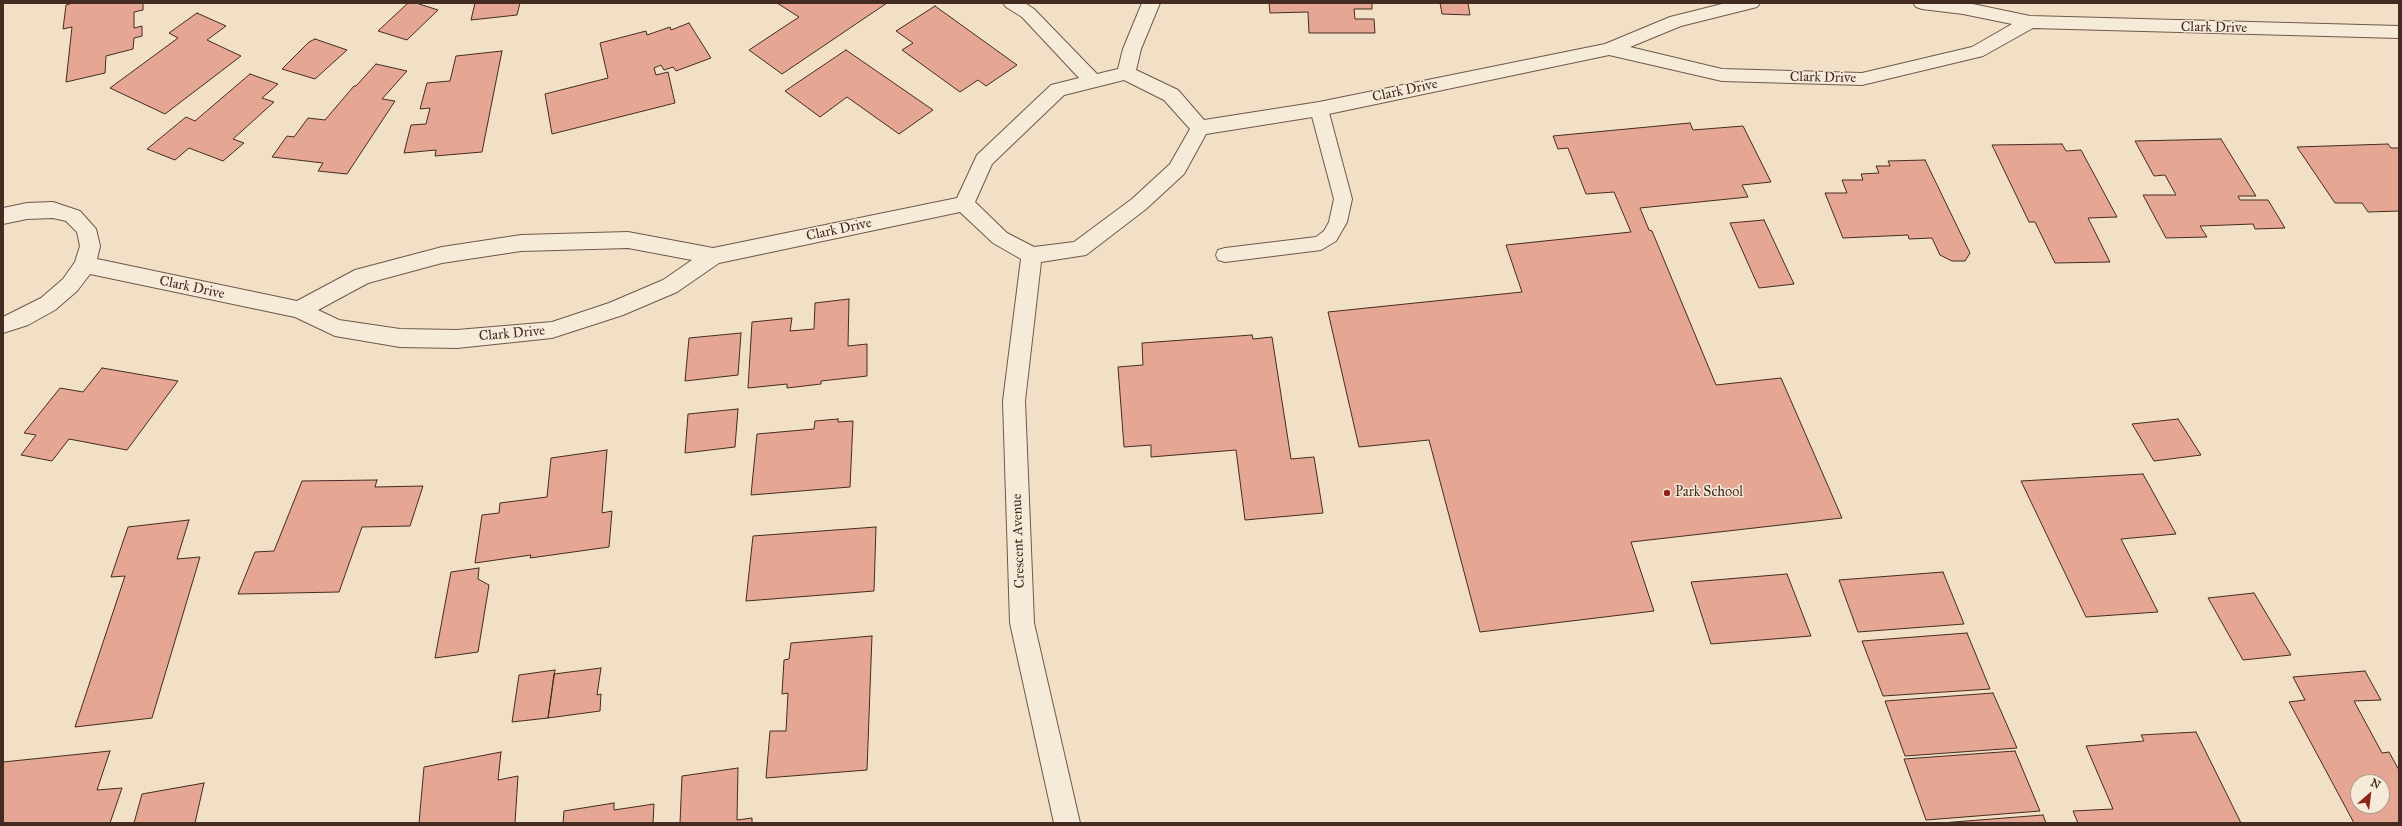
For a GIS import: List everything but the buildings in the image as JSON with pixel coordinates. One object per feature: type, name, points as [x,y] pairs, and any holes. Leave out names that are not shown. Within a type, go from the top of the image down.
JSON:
[{"type":"street","points":[[1012,3],[1028,13],[1094,81]]},
{"type":"street","points":[[1126,73],[1132,49],[1151,3]]},
{"type":"street","name":"Clark Drive","points":[[1200,128],[1319,109],[1609,49],[1676,21],[1751,3]]},
{"type":"street","name":"Clark Drive","points":[[1922,3],[1963,8],[2030,22],[2399,32]]},
{"type":"street","name":"Clark Drive","points":[[1609,49],[1722,75],[1862,79],[1977,52],[2030,22]]},
{"type":"street","points":[[1126,73],[1171,95],[1200,128],[1178,169],[1138,204],[1079,249],[1032,255],[1000,238],[964,204],[984,160],[1058,90],[1126,73]]},
{"type":"street","name":"Clark Drive","points":[[298,310],[362,276],[442,255],[521,243],[628,240],[713,256],[964,204]]},
{"type":"street","points":[[3,216],[27,211],[53,210],[73,216],[86,229],[90,246],[84,266],[70,285],[48,304],[22,319],[3,325]]},
{"type":"street","name":"Crescent Avenue","points":[[1032,255],[1014,401],[1022,623],[1067,823]]},
{"type":"street","name":"Clark Drive","points":[[84,266],[298,310],[335,328],[400,338],[457,339],[552,330],[616,309],[670,286],[713,256]]},
{"type":"lane","points":[[1225,255],[1321,243],[1330,236],[1338,222],[1343,199],[1319,109]]},
{"type":"place","name":"Park School","points":[[1667,493]]}]
